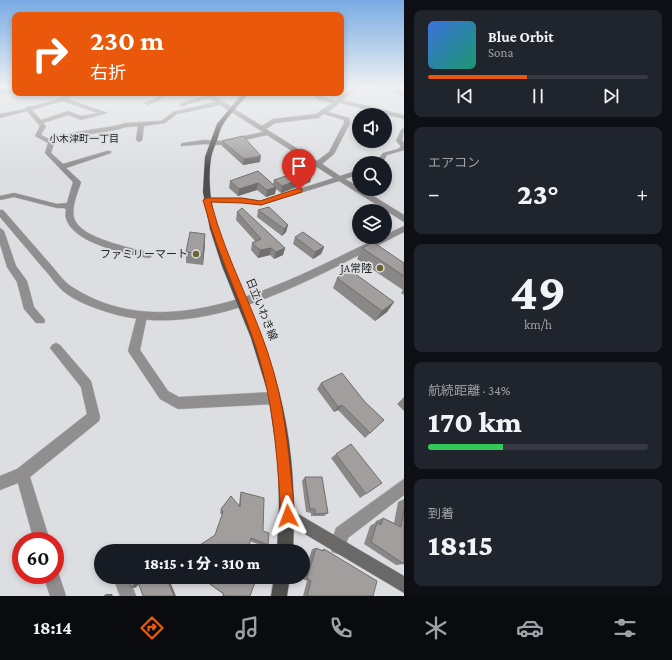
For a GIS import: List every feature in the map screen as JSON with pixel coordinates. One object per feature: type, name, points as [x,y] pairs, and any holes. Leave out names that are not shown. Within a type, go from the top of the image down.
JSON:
[{"type":"main road","name":"日立いわき線","points":[[226,114],[220,122],[211,142],[206,166],[207,200],[214,231],[262,351],[274,398],[281,438],[288,516],[286,544]]},
{"type":"main road","points":[[288,516],[404,585]]},
{"type":"main road","points":[[279,596],[281,584]]},
{"type":"street","points":[[33,114],[43,126],[38,136],[51,142],[93,131],[116,128],[125,125],[142,125],[163,122],[174,114]]},
{"type":"street","points":[[39,122],[65,114]]},
{"type":"street","points":[[70,114],[81,118],[98,114]]},
{"type":"street","points":[[237,114],[404,219]]},
{"type":"street","points":[[183,144],[211,142],[221,143],[265,131],[273,121],[318,116],[321,114]]},
{"type":"street","points":[[317,164],[332,153],[347,123],[347,119],[329,114]]},
{"type":"street","points":[[386,114],[404,118]]},
{"type":"street","points":[[139,140],[142,125]]},
{"type":"street","points":[[383,156],[385,154],[400,150],[404,145],[398,141],[404,130]]},
{"type":"street","points":[[51,142],[48,153],[77,182],[68,215],[75,228],[84,234],[108,244],[148,255]]},
{"type":"street","points":[[61,167],[109,152]]},
{"type":"street","points":[[207,200],[242,200],[261,203],[352,174]]},
{"type":"street","points":[[0,198],[14,194],[57,206],[65,205],[70,208]]},
{"type":"street","points":[[0,212],[67,288],[80,297],[110,310],[142,316],[169,317],[198,314],[242,302],[330,266],[404,230]]},
{"type":"street","points":[[0,230],[12,266],[22,281],[29,309],[40,320]]},
{"type":"street","points":[[142,316],[134,351],[164,395],[178,403],[274,398]]},
{"type":"street","points":[[0,483],[22,474],[94,417],[87,385],[56,348]]},
{"type":"street","points":[[22,474],[39,532]]},
{"type":"street","points":[[338,546],[342,533],[404,486]]},
{"type":"street","points":[[54,584],[58,596]]},
{"type":"street","points":[[124,584],[128,596]]},
{"type":"building","points":[[243,136],[261,156],[244,159],[222,141]]},
{"type":"building","points":[[304,170],[312,175],[282,186],[274,180]]},
{"type":"building","points":[[258,171],[276,187],[267,190],[258,183],[239,189],[230,181]]},
{"type":"building","points":[[269,207],[288,225],[284,229],[258,210]]},
{"type":"building","points":[[242,208],[285,248],[276,252],[271,248],[260,250],[252,243],[261,239],[237,212]]},
{"type":"building","points":[[190,232],[205,234],[203,254],[186,252]]},
{"type":"building","points":[[303,232],[324,247],[315,252],[295,237]]},
{"type":"building","points":[[369,244],[376,244],[404,263],[404,276],[362,248]]},
{"type":"building","points":[[350,270],[394,302],[382,311],[337,278]]},
{"type":"building","points":[[342,373],[365,402],[384,420],[370,433],[342,405],[338,407],[321,383]]},
{"type":"building","points":[[351,444],[382,483],[366,494],[336,454]]},
{"type":"building","points":[[305,477],[322,477],[328,513],[315,514],[315,509],[310,509]]},
{"type":"building","points":[[241,492],[264,498],[263,531],[269,533],[268,544],[251,538],[250,544],[202,544],[215,535],[223,512],[221,509],[231,496],[240,507]]},
{"type":"building","points":[[404,509],[404,564],[371,542],[377,523],[381,525],[383,518],[401,527]]},
{"type":"building","points":[[316,548],[323,551],[324,549],[377,581],[373,596],[307,596],[311,581],[310,568]]},
{"type":"building","points":[[139,584],[169,584],[174,596],[143,596]]},
{"type":"building","points":[[210,584],[254,584],[250,596],[223,596],[224,594]]},
{"type":"place","name":"ファミリーマート","points":[[196,254]]},
{"type":"place","name":"JA常陸","points":[[380,268]]},
{"type":"district","name":"小木津町一丁目","points":[[84,138]]},
{"type":"route","points":[[288,516],[281,438],[269,373],[262,351],[231,277],[214,231],[207,200],[242,200],[261,203],[299,190]]}]
